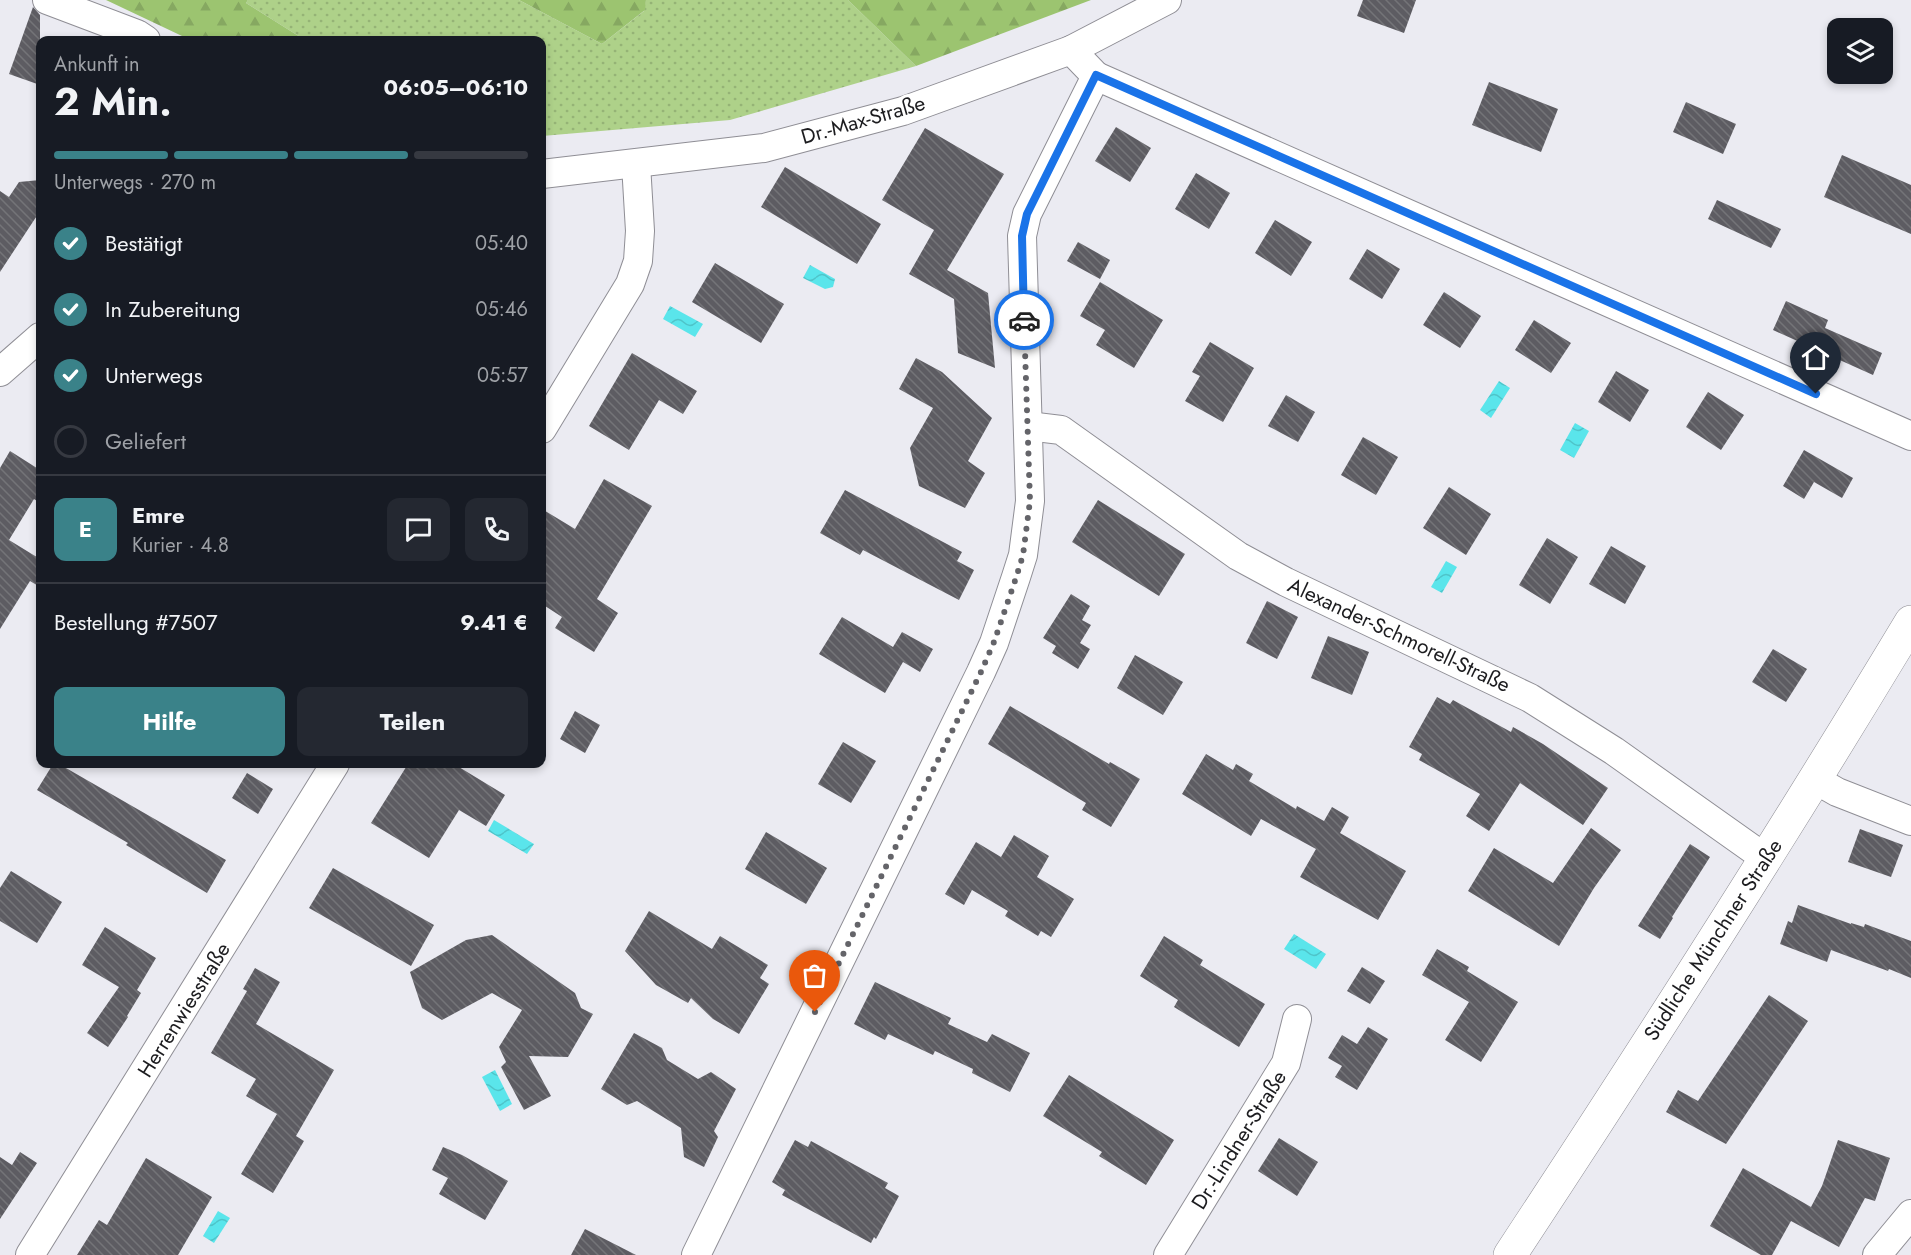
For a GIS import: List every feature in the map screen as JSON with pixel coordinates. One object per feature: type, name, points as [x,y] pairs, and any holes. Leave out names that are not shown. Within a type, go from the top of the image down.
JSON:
[{"type":"main road","name":"Südliche Münchner Straße","points":[[1510,1255],[1816,780],[1911,622]]},
{"type":"street","points":[[47,0],[140,36]]},
{"type":"street","name":"Dr.-Max-Straße","points":[[546,174],[764,148],[903,111],[1071,50],[1167,0]]},
{"type":"street","points":[[1071,50],[1096,75],[1911,436]]},
{"type":"street","points":[[696,1255],[994,642],[1023,555],[1030,501],[1022,236],[1027,214],[1096,75]]},
{"type":"street","points":[[546,422],[630,284],[638,261],[640,231],[636,164]]},
{"type":"street","points":[[0,372],[36,340]]},
{"type":"street","name":"Alexander-Schmorell-Straße","points":[[1028,426],[1061,430],[1238,556],[1286,582],[1530,698],[1614,751],[1765,858]]},
{"type":"street","name":"Herrenwiesstraße","points":[[30,1255],[334,768]]},
{"type":"street","points":[[1816,780],[1837,792],[1911,821]]},
{"type":"street","name":"Dr.-Lindner-Straße","points":[[1168,1255],[1286,1064],[1297,1019]]},
{"type":"street","points":[[1877,1255],[1908,1221]]},
{"type":"green space","points":[[106,0],[248,0],[246,3],[299,36],[182,36]]},
{"type":"green space","points":[[248,0],[519,0],[602,44],[644,11],[646,0],[848,0],[916,66],[730,120],[546,136],[546,36],[299,36],[246,3]]},
{"type":"green space","points":[[519,0],[646,0],[645,10],[602,44]]},
{"type":"green space","points":[[848,0],[1091,0],[916,66]]},
{"type":"water","points":[[810,265],[835,279],[833,287],[825,289],[803,278]]},
{"type":"water","points":[[670,306],[703,324],[695,337],[663,319]]},
{"type":"water","points":[[1499,381],[1510,388],[1491,418],[1480,410]]},
{"type":"water","points":[[1575,423],[1589,431],[1574,458],[1560,450]]},
{"type":"water","points":[[1446,561],[1457,567],[1442,593],[1431,587]]},
{"type":"water","points":[[494,820],[534,844],[527,854],[488,831]]},
{"type":"water","points":[[1294,934],[1326,954],[1316,969],[1284,949]]},
{"type":"water","points":[[495,1070],[512,1104],[500,1111],[482,1077]]},
{"type":"water","points":[[218,1211],[230,1218],[214,1243],[203,1236]]},
{"type":"building","points":[[1363,0],[1416,0],[1404,33],[1357,16]]},
{"type":"building","points":[[33,7],[40,15],[40,36],[36,36],[36,84],[9,74]]},
{"type":"building","points":[[1489,82],[1558,109],[1541,152],[1472,125]]},
{"type":"building","points":[[1686,102],[1736,124],[1723,154],[1673,132]]},
{"type":"building","points":[[1116,127],[1151,148],[1130,182],[1095,161]]},
{"type":"building","points":[[925,128],[1004,174],[947,270],[988,293],[995,368],[958,353],[954,299],[909,274],[934,230],[882,200]]},
{"type":"building","points":[[1842,155],[1911,185],[1911,234],[1824,197]]},
{"type":"building","points":[[785,167],[881,224],[857,264],[761,207]]},
{"type":"building","points":[[1196,173],[1230,193],[1209,229],[1175,209]]},
{"type":"building","points":[[36,180],[36,217],[0,272],[0,191],[9,197],[19,182]]},
{"type":"building","points":[[1717,200],[1781,229],[1771,248],[1708,219]]},
{"type":"building","points":[[1275,220],[1312,242],[1291,276],[1255,253]]},
{"type":"building","points":[[1078,242],[1110,260],[1100,279],[1067,261]]},
{"type":"building","points":[[1367,249],[1400,269],[1382,299],[1349,279]]},
{"type":"building","points":[[715,263],[784,304],[761,343],[692,302]]},
{"type":"building","points":[[1100,282],[1163,320],[1134,368],[1096,345],[1105,330],[1080,316]]},
{"type":"building","points":[[1444,292],[1481,316],[1460,348],[1423,325]]},
{"type":"building","points":[[1786,301],[1828,320],[1825,328],[1882,353],[1873,375],[1773,330]]},
{"type":"building","points":[[1534,320],[1571,343],[1551,373],[1515,350]]},
{"type":"building","points":[[1210,342],[1254,368],[1223,422],[1185,401],[1200,376],[1192,372]]},
{"type":"building","points":[[632,353],[697,391],[683,414],[659,400],[629,450],[589,426]]},
{"type":"building","points":[[916,358],[942,372],[992,418],[968,461],[985,473],[965,508],[919,486],[910,448],[933,408],[899,389]]},
{"type":"building","points":[[1616,371],[1649,390],[1630,422],[1598,402]]},
{"type":"building","points":[[1708,392],[1744,415],[1721,450],[1686,427]]},
{"type":"building","points":[[1286,395],[1315,412],[1298,442],[1268,426]]},
{"type":"building","points":[[1363,437],[1398,457],[1376,495],[1341,475]]},
{"type":"building","points":[[1804,450],[1853,478],[1842,498],[1814,482],[1804,499],[1783,486]]},
{"type":"building","points":[[10,451],[36,467],[36,500],[34,499],[9,540],[36,557],[36,585],[30,581],[0,629],[0,468]]},
{"type":"building","points":[[604,479],[652,506],[597,599],[618,613],[594,652],[555,628],[562,617],[546,607],[546,511],[575,529]]},
{"type":"building","points":[[1449,487],[1491,514],[1466,555],[1423,528]]},
{"type":"building","points":[[845,490],[962,552],[957,561],[974,570],[959,600],[863,550],[860,555],[820,533]]},
{"type":"building","points":[[1098,500],[1185,554],[1159,596],[1072,542]]},
{"type":"building","points":[[1547,538],[1578,557],[1550,604],[1519,585]]},
{"type":"building","points":[[1611,546],[1646,566],[1625,604],[1589,584]]},
{"type":"building","points":[[1071,594],[1090,606],[1082,620],[1091,625],[1080,643],[1090,649],[1078,669],[1052,653],[1056,646],[1043,638]]},
{"type":"building","points":[[1267,601],[1298,617],[1277,659],[1246,643]]},
{"type":"building","points":[[842,617],[893,647],[902,632],[933,649],[920,672],[903,662],[885,693],[819,654]]},
{"type":"building","points":[[1328,636],[1369,652],[1352,695],[1311,678]]},
{"type":"building","points":[[1773,649],[1807,669],[1786,702],[1752,682]]},
{"type":"building","points":[[1135,655],[1183,682],[1163,715],[1117,688]]},
{"type":"building","points":[[1437,697],[1450,704],[1453,700],[1511,732],[1513,727],[1543,744],[1608,788],[1583,825],[1520,783],[1489,831],[1466,816],[1480,794],[1419,760],[1422,754],[1409,747]]},
{"type":"building","points":[[1010,706],[1109,764],[1110,762],[1140,779],[1111,827],[1082,810],[1086,803],[988,744]]},
{"type":"building","points":[[575,711],[600,725],[585,753],[560,739]]},
{"type":"building","points":[[843,742],[876,761],[851,803],[818,784]]},
{"type":"building","points":[[1206,754],[1233,770],[1236,764],[1253,774],[1249,781],[1296,809],[1297,806],[1324,821],[1332,807],[1349,817],[1340,833],[1406,871],[1378,920],[1300,877],[1316,849],[1261,819],[1251,836],[1182,794]]},
{"type":"building","points":[[51,768],[66,768],[226,860],[207,893],[126,845],[128,843],[37,790]]},
{"type":"building","points":[[405,768],[461,768],[505,795],[486,826],[459,810],[429,858],[371,823]]},
{"type":"building","points":[[247,773],[273,789],[258,814],[232,798]]},
{"type":"building","points":[[1591,828],[1621,850],[1594,888],[1559,946],[1468,891],[1494,848],[1553,883]]},
{"type":"building","points":[[1860,829],[1903,845],[1891,877],[1848,862]]},
{"type":"building","points":[[766,832],[827,868],[806,904],[745,869]]},
{"type":"building","points":[[1014,835],[1049,856],[1037,877],[1074,899],[1051,937],[1041,931],[1038,936],[1005,916],[1008,911],[972,890],[964,905],[945,894],[976,842],[1001,857]]},
{"type":"building","points":[[1690,844],[1710,857],[1660,939],[1638,926]]},
{"type":"building","points":[[333,868],[434,925],[411,966],[309,908]]},
{"type":"building","points":[[11,871],[62,902],[37,943],[0,921],[0,888]]},
{"type":"building","points":[[1798,905],[1851,924],[1864,927],[1865,924],[1911,941],[1911,978],[1831,950],[1827,962],[1780,944],[1788,921],[1792,923]]},
{"type":"building","points":[[649,911],[712,949],[720,936],[768,965],[760,978],[769,984],[739,1034],[713,1019],[691,998],[688,1003],[656,985],[625,951]]},
{"type":"building","points":[[105,927],[156,958],[137,990],[141,993],[108,1047],[87,1033],[119,987],[82,965]]},
{"type":"building","points":[[492,935],[575,993],[581,1008],[593,1014],[568,1057],[529,1056],[551,1096],[524,1110],[501,1067],[506,1062],[499,1047],[522,1010],[492,993],[442,1020],[422,1008],[410,972],[466,940]]},
{"type":"building","points":[[1164,936],[1203,960],[1200,965],[1265,1004],[1239,1047],[1174,1007],[1178,1000],[1140,976]]},
{"type":"building","points":[[1437,949],[1469,967],[1467,971],[1518,1002],[1481,1062],[1445,1040],[1469,1002],[1422,975]]},
{"type":"building","points":[[1362,967],[1385,981],[1370,1004],[1347,991]]},
{"type":"building","points":[[255,968],[280,982],[256,1024],[334,1070],[296,1136],[304,1141],[273,1193],[241,1174],[277,1114],[246,1096],[256,1079],[211,1053],[247,991],[243,989]]},
{"type":"building","points":[[875,982],[951,1018],[948,1024],[987,1042],[992,1034],[1030,1053],[1010,1092],[972,1073],[973,1069],[935,1051],[933,1055],[888,1034],[885,1040],[854,1024]]},
{"type":"building","points":[[1769,995],[1808,1021],[1726,1144],[1666,1112],[1678,1090],[1698,1101]]},
{"type":"building","points":[[1368,1027],[1388,1039],[1357,1090],[1335,1077],[1342,1066],[1328,1058],[1342,1035],[1357,1044]]},
{"type":"building","points":[[634,1033],[662,1048],[667,1060],[698,1079],[711,1072],[736,1089],[714,1131],[718,1137],[704,1167],[684,1157],[681,1128],[637,1101],[627,1105],[601,1089]]},
{"type":"building","points":[[1069,1075],[1174,1140],[1146,1185],[1099,1156],[1102,1152],[1043,1116]]},
{"type":"building","points":[[1279,1138],[1318,1162],[1297,1196],[1258,1171]]},
{"type":"building","points":[[795,1140],[808,1147],[811,1141],[888,1183],[885,1188],[899,1196],[876,1239],[874,1237],[871,1243],[782,1195],[785,1190],[772,1182]]},
{"type":"building","points":[[1838,1140],[1890,1158],[1875,1201],[1865,1198],[1839,1247],[1791,1221],[1772,1255],[1761,1255],[1710,1226],[1743,1168],[1811,1207],[1822,1186]]},
{"type":"building","points":[[443,1147],[508,1181],[485,1220],[439,1194],[448,1178],[432,1170]]},
{"type":"building","points":[[20,1152],[37,1163],[0,1219],[0,1157],[12,1165]]},
{"type":"building","points":[[146,1158],[212,1197],[178,1255],[77,1255],[99,1220],[107,1225]]},
{"type":"building","points":[[585,1229],[636,1255],[571,1255]]},
{"type":"way so far","points":[[815,1012],[981,672],[994,642],[1023,555],[1030,501],[1024,320]]},
{"type":"route","points":[[1024,320],[1022,236],[1027,214],[1096,75],[1816,394]]}]
